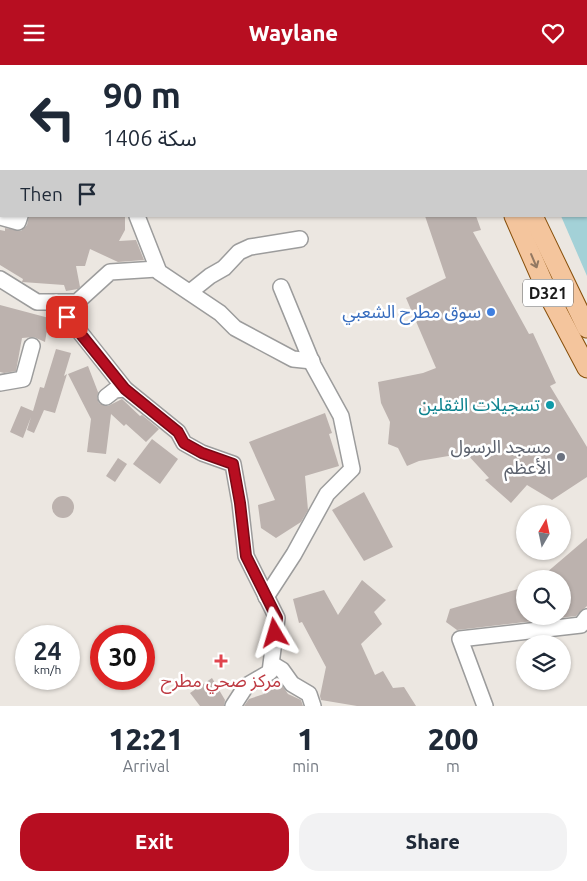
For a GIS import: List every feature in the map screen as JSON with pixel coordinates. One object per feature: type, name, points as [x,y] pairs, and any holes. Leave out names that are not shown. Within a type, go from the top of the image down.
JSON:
[{"type":"main road","name":"D321","points":[[514,217],[550,298],[587,368]]},
{"type":"main road","name":"D321","points":[[533,217],[587,329]]},
{"type":"street","points":[[0,217],[18,222],[20,217]]},
{"type":"street","points":[[137,217],[157,269],[220,313],[235,328],[293,359],[312,361]]},
{"type":"street","points":[[190,292],[210,276],[224,268],[239,252],[250,247],[300,239]]},
{"type":"street","points":[[2,285],[37,302],[77,302],[110,272],[157,269]]},
{"type":"street","points":[[266,597],[294,554],[327,495],[352,469],[342,416],[312,361],[281,287]]},
{"type":"street","points":[[56,302],[125,389],[178,432],[184,443],[202,453],[233,464],[246,556],[277,618],[270,672],[246,686],[233,706]]},
{"type":"street","points":[[0,383],[23,379],[32,346]]},
{"type":"street","points":[[106,397],[115,390],[125,389]]},
{"type":"street","points":[[485,706],[460,639],[581,625],[587,617]]},
{"type":"street","points":[[272,664],[282,670],[292,684],[309,694],[313,706]]},
{"type":"water","points":[[561,217],[587,217],[587,276]]},
{"type":"building","points":[[29,217],[125,217],[125,230],[119,241],[136,240],[144,260],[118,262],[90,249],[85,266],[76,266],[80,287],[78,289],[66,291],[64,285],[22,282],[23,279],[0,265],[0,230],[5,231],[5,228],[21,231],[27,225]]},
{"type":"building","points":[[425,217],[476,217],[481,230],[473,232],[529,334],[533,333],[556,383],[550,386],[587,447],[587,477],[552,500],[527,485],[511,503],[485,480],[489,478],[466,453],[419,461],[407,466],[398,448],[388,444],[390,422],[381,403],[378,382],[423,373],[436,368],[406,298],[446,278]]},
{"type":"building","points":[[0,305],[49,318],[45,342],[34,337],[22,338],[16,371],[4,373],[0,372]]},
{"type":"building","points":[[56,349],[71,353],[64,376],[67,374],[55,413],[44,410],[34,433],[27,430],[31,417],[23,438],[10,432],[21,406],[33,411],[40,387],[44,388]]},
{"type":"building","points":[[88,366],[98,392],[97,398],[99,403],[108,406],[122,399],[140,416],[142,415],[159,429],[146,442],[126,424],[124,426],[111,414],[106,454],[87,452],[91,419],[68,374]]},
{"type":"building","points":[[325,413],[332,433],[329,434],[339,466],[305,476],[308,510],[301,522],[276,538],[261,528],[258,505],[275,500],[249,442]]},
{"type":"building","points":[[152,439],[178,459],[160,484],[133,464]]},
{"type":"building","points":[[118,458],[127,464],[115,482],[106,476]]},
{"type":"building","points":[[364,492],[393,547],[364,561],[332,510]]},
{"type":"building","points":[[63,496],[71,499],[74,507],[71,515],[63,518],[55,515],[52,507],[55,499]]},
{"type":"building","points":[[587,538],[587,606],[576,616],[571,617],[571,570],[550,570],[561,560],[571,560],[571,552]]},
{"type":"building","points":[[362,580],[386,600],[374,612],[382,624],[361,644],[375,675],[383,671],[393,688],[404,687],[416,706],[357,706],[321,700],[320,696],[326,667],[302,622],[299,623],[293,599],[324,590],[338,615]]},
{"type":"building","points":[[516,590],[516,623],[457,630],[446,622],[450,609]]},
{"type":"building","points":[[212,678],[225,700],[224,706],[200,706],[190,693]]},
{"type":"building","points":[[277,678],[288,694],[301,700],[303,706],[244,706],[249,699],[264,694],[262,687]]},
{"type":"place","name":"سوق مطرح الشعبي","points":[[491,312]]},
{"type":"place","name":"تسجيلات الثقلين","points":[[550,405]]},
{"type":"place","name":"مسجد الرسول الأعظم","points":[[561,457]]},
{"type":"place","name":"مركز صحي مطرح","points":[[221,661]]},
{"type":"route","points":[[67,317],[125,389],[178,432],[184,443],[202,453],[233,464],[246,556],[277,618],[275,633]]}]
